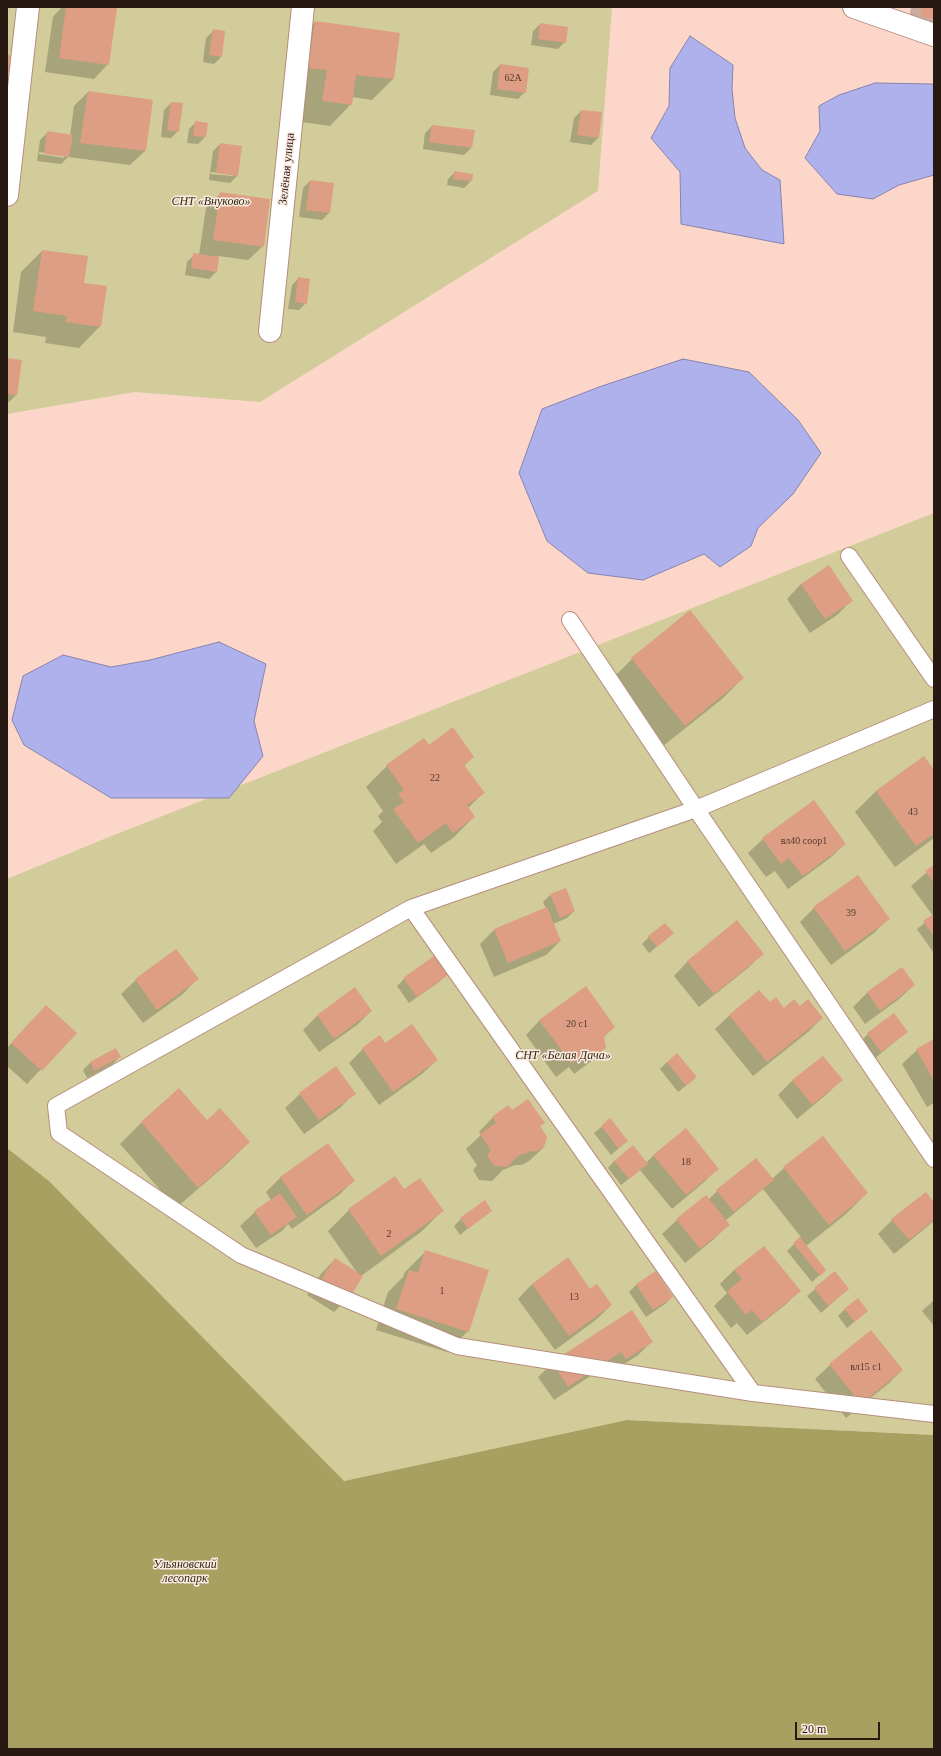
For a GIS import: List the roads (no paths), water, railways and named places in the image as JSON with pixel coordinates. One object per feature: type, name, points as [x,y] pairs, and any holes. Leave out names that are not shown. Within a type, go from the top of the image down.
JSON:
[{"type":"street","points":[[7,195],[28,7]]},
{"type":"street","name":"Зелёная улица","points":[[270,331],[303,7]]},
{"type":"street","points":[[854,7],[934,35]]},
{"type":"lane","points":[[849,556],[934,679]]},
{"type":"lane","points":[[570,620],[696,809],[934,1159]]},
{"type":"lane","points":[[934,709],[696,809],[411,908],[56,1106],[59,1133],[241,1255],[457,1346],[753,1393],[934,1414]]},
{"type":"lane","points":[[411,908],[753,1393]]},
{"type":"water","points":[[690,36],[733,65],[732,89],[735,118],[745,148],[762,170],[780,180],[784,244],[681,224],[680,172],[651,138],[669,106],[670,68]]},
{"type":"water","points":[[875,83],[934,85],[934,175],[899,185],[873,199],[837,194],[805,158],[820,131],[819,106],[839,95]]},
{"type":"water","points":[[683,359],[749,372],[798,420],[821,453],[793,494],[758,528],[751,546],[720,567],[704,554],[643,580],[588,573],[547,541],[519,473],[542,409],[599,387]]},
{"type":"water","points":[[219,642],[266,664],[254,721],[263,756],[229,798],[111,798],[24,745],[12,720],[23,676],[63,655],[111,667],[150,660]]},
{"type":"park label","name":"СНТ «Внуково»","points":[[211,202]]},
{"type":"park label","name":"СНТ «Белая Дача»","points":[[563,1056]]},
{"type":"park label","name":"Ульяновский лесопарк","points":[[185,1572]]}]
